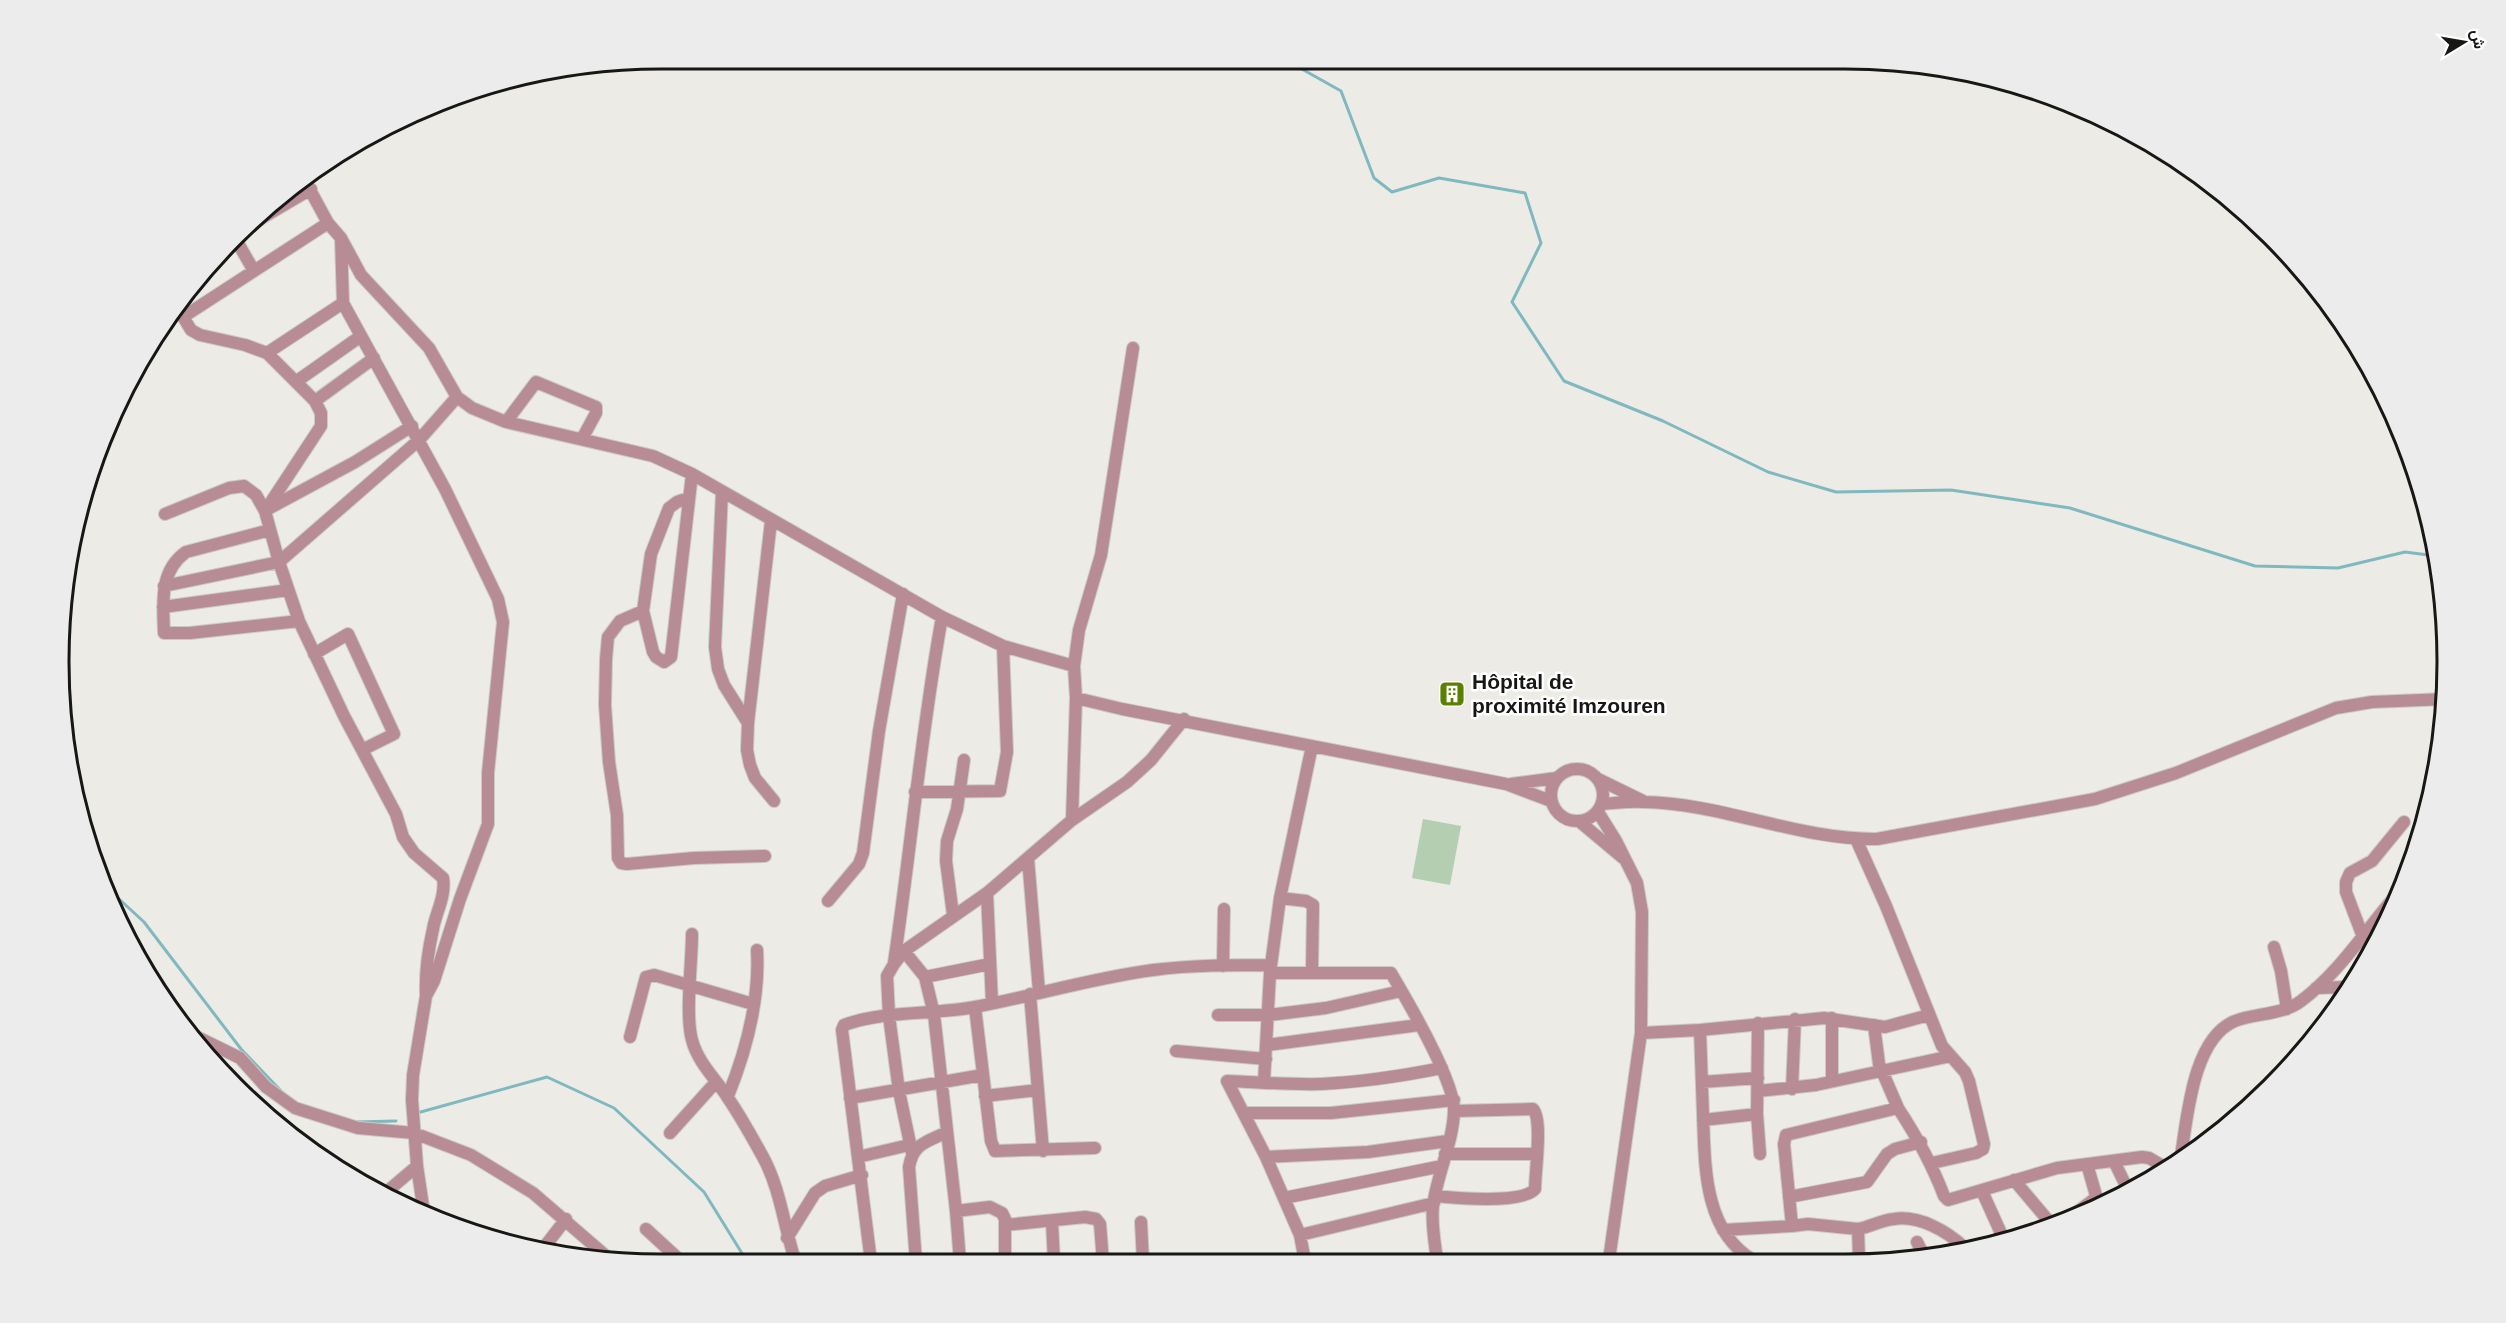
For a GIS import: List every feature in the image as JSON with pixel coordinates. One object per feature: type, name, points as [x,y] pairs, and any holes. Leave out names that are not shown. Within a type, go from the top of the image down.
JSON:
[{"type":"street","points":[[308,186],[328,223],[341,238],[361,275],[429,348],[457,397],[472,408],[506,422],[653,456],[692,474],[942,617],[1003,646],[1074,666]]},
{"type":"street","points":[[286,203],[310,189]]},
{"type":"street","points":[[186,308],[254,271],[328,223]]},
{"type":"street","points":[[341,238],[344,303],[412,426],[494,590],[503,622],[489,761],[488,824],[456,910],[434,981],[426,996]]},
{"type":"street","points":[[240,246],[254,271]]},
{"type":"street","points":[[267,353],[344,303]]},
{"type":"street","points":[[182,314],[191,330],[200,336],[245,345],[267,353],[297,381],[315,401],[321,413],[321,426],[265,511]]},
{"type":"street","points":[[297,381],[362,336]]},
{"type":"street","points":[[1072,820],[1076,698],[1074,666],[1080,630],[1101,555],[1133,348]]},
{"type":"street","points":[[315,401],[374,358]]},
{"type":"street","points":[[506,422],[536,382],[596,406],[596,413],[582,439]]},
{"type":"street","points":[[164,586],[279,562],[419,440],[457,397]]},
{"type":"street","points":[[265,511],[355,462],[412,426]]},
{"type":"street","points":[[689,498],[669,508],[651,554],[643,611],[653,651],[661,661],[667,662],[671,657],[692,474]]},
{"type":"street","points":[[165,514],[229,488],[244,486],[256,495],[265,511],[288,590],[314,654],[396,814],[408,846],[443,879],[442,896],[433,927],[425,973],[426,996],[413,1075],[414,1133],[423,1203]]},
{"type":"street","points":[[722,492],[715,647],[718,669],[724,685],[748,723]]},
{"type":"street","points":[[771,521],[748,723],[747,750],[755,778],[774,801]]},
{"type":"street","points":[[270,530],[186,552],[177,559],[165,580],[164,633],[190,633],[299,621]]},
{"type":"street","points":[[164,607],[288,590]]},
{"type":"street","points":[[828,901],[859,864],[862,853],[879,731],[903,594]]},
{"type":"street","points":[[643,611],[620,621],[608,637],[604,695],[618,858],[621,863],[627,864],[694,858],[765,856]]},
{"type":"street","points":[[894,964],[928,694],[942,617]]},
{"type":"street","points":[[314,654],[348,634],[394,734],[362,750]]},
{"type":"street","points":[[915,792],[1000,791],[1006,752],[1003,646]]},
{"type":"street","points":[[1076,698],[1506,784],[1551,801]]},
{"type":"street","points":[[1598,779],[1604,795],[1600,808],[1589,819],[1570,822],[1562,818],[1554,809],[1551,801],[1552,786],[1557,778],[1568,770],[1575,769],[1585,770],[1598,779],[1645,801],[1856,839],[1909,834],[2096,799],[2176,773],[2336,708],[2372,702],[2436,699]]},
{"type":"street","points":[[915,1254],[909,1167],[910,1149],[889,1016],[887,976],[904,951],[987,893],[1072,820],[1140,771],[1184,719]]},
{"type":"street","points":[[1264,1082],[1268,1045],[1270,969],[1280,898],[1312,746]]},
{"type":"street","points":[[953,915],[946,861],[947,841],[957,808],[964,760]]},
{"type":"street","points":[[1506,784],[1557,778]]},
{"type":"street","points":[[1600,808],[1645,801]]},
{"type":"street","points":[[1600,808],[1637,883],[1642,912],[1641,1033],[1610,1254]]},
{"type":"street","points":[[1580,822],[1627,861]]},
{"type":"street","points":[[2363,937],[2346,892],[2346,882],[2350,873],[2372,861],[2404,822]]},
{"type":"street","points":[[1856,839],[1902,942],[1942,1046],[1969,1081],[1984,1144],[1983,1149],[1976,1153],[1932,1163]]},
{"type":"street","points":[[1028,858],[1038,1090],[1043,1150]]},
{"type":"street","points":[[987,893],[992,1003]]},
{"type":"street","points":[[1280,898],[1306,901],[1313,905],[1312,972]]},
{"type":"street","points":[[1223,966],[1224,909]]},
{"type":"street","points":[[2183,1147],[2194,1082],[2215,1039],[2234,1022],[2287,1009],[2302,1001],[2379,917]]},
{"type":"street","points":[[692,934],[690,1023],[692,1040],[700,1059],[728,1096],[764,1159],[773,1180],[793,1254]]},
{"type":"street","points":[[2274,947],[2281,971],[2287,1009]]},
{"type":"street","points":[[728,1096],[742,1062],[758,976],[757,950]]},
{"type":"street","points":[[904,951],[925,977],[934,1014],[957,1211],[960,1254]]},
{"type":"street","points":[[925,977],[990,964]]},
{"type":"street","points":[[870,1254],[842,1030],[844,1025],[889,1016],[934,1014],[975,1007],[1154,970],[1223,966],[1312,972],[1391,973],[1442,1068],[1454,1105],[1434,1199],[1432,1217],[1436,1254]]},
{"type":"street","points":[[630,1037],[646,977],[654,975],[753,1004]]},
{"type":"street","points":[[2316,988],[2339,987]]},
{"type":"street","points":[[1218,1015],[1269,1015],[1326,1008],[1401,991]]},
{"type":"street","points":[[975,1007],[991,1141],[995,1150],[1095,1149]]},
{"type":"street","points":[[1641,1033],[1700,1030],[1795,1019],[1832,1018],[1885,1027],[1929,1015]]},
{"type":"street","points":[[1832,1018],[1832,1081]]},
{"type":"street","points":[[1792,1089],[1795,1019]]},
{"type":"street","points":[[1758,1023],[1757,1114],[1760,1154]]},
{"type":"street","points":[[1268,1045],[1419,1025]]},
{"type":"street","points":[[1874,1025],[1882,1071],[1898,1108],[1932,1163],[1946,1199],[1950,1200],[2057,1168],[2149,1158],[2159,1164]]},
{"type":"street","points":[[1700,1030],[1703,1120],[1711,1201],[1723,1230],[1737,1249],[1744,1254]]},
{"type":"street","points":[[208,1042],[240,1058],[266,1087],[295,1108],[358,1128],[414,1133],[471,1155],[533,1193],[600,1251]]},
{"type":"street","points":[[1176,1051],[1266,1059]]},
{"type":"street","points":[[1758,1091],[1792,1089],[1951,1056]]},
{"type":"street","points":[[1304,1254],[1300,1235],[1266,1157],[1227,1081],[1347,1083],[1384,1079],[1442,1068]]},
{"type":"street","points":[[850,1098],[983,1075]]},
{"type":"street","points":[[1702,1082],[1758,1078]]},
{"type":"street","points":[[670,1133],[716,1082]]},
{"type":"street","points":[[986,1096],[1038,1090]]},
{"type":"street","points":[[1244,1113],[1331,1113],[1454,1105],[1528,1107],[1536,1113],[1535,1189],[1528,1194],[1499,1198],[1434,1199],[1300,1235]]},
{"type":"street","points":[[1791,1226],[1784,1144],[1786,1135],[1898,1108]]},
{"type":"street","points":[[1703,1120],[1757,1114]]},
{"type":"street","points":[[858,1157],[910,1149],[947,1132]]},
{"type":"street","points":[[1266,1157],[1368,1152],[1448,1141]]},
{"type":"street","points":[[1789,1197],[1867,1182],[1887,1154],[1894,1149],[1921,1142]]},
{"type":"street","points":[[1284,1198],[1444,1160],[1536,1154]]},
{"type":"street","points":[[2114,1161],[2125,1184]]},
{"type":"street","points":[[2087,1164],[2097,1197]]},
{"type":"street","points":[[391,1189],[417,1166]]},
{"type":"street","points":[[787,1238],[815,1193],[825,1185],[862,1175]]},
{"type":"street","points":[[2014,1180],[2047,1219]]},
{"type":"street","points":[[1982,1191],[2000,1231]]},
{"type":"street","points":[[957,1211],[990,1207],[1002,1213],[1005,1225],[1005,1254]]},
{"type":"street","points":[[1005,1225],[1085,1217],[1096,1219],[1100,1224],[1102,1254]]},
{"type":"street","points":[[1723,1230],[1808,1224],[1858,1229],[1892,1219],[1905,1218],[1917,1220],[1953,1237],[1960,1243]]},
{"type":"street","points":[[547,1243],[566,1220]]},
{"type":"street","points":[[1053,1221],[1054,1254]]},
{"type":"street","points":[[1141,1222],[1143,1254]]},
{"type":"street","points":[[646,1229],[673,1254]]},
{"type":"street","points":[[1858,1229],[1859,1254]]},
{"type":"street","points":[[1917,1242],[1921,1249]]},
{"type":"green space","points":[[1423,819],[1461,826],[1450,885],[1412,878]]},
{"type":"waterway","points":[[1302,69],[1341,91],[1374,178],[1392,192],[1439,178],[1525,193],[1541,243],[1512,302],[1564,381],[1663,421],[1768,472],[1836,492],[1951,490],[2070,508],[2255,566],[2338,568],[2405,552],[2427,555]]},
{"type":"waterway","points":[[119,899],[144,922],[241,1049],[283,1093]]},
{"type":"waterway","points":[[417,1113],[547,1077],[614,1108],[704,1192],[742,1254]]},
{"type":"waterway","points":[[355,1122],[396,1121]]},
{"type":"place","name":"Hôpital de proximité Imzouren","points":[[1452,694]]}]
